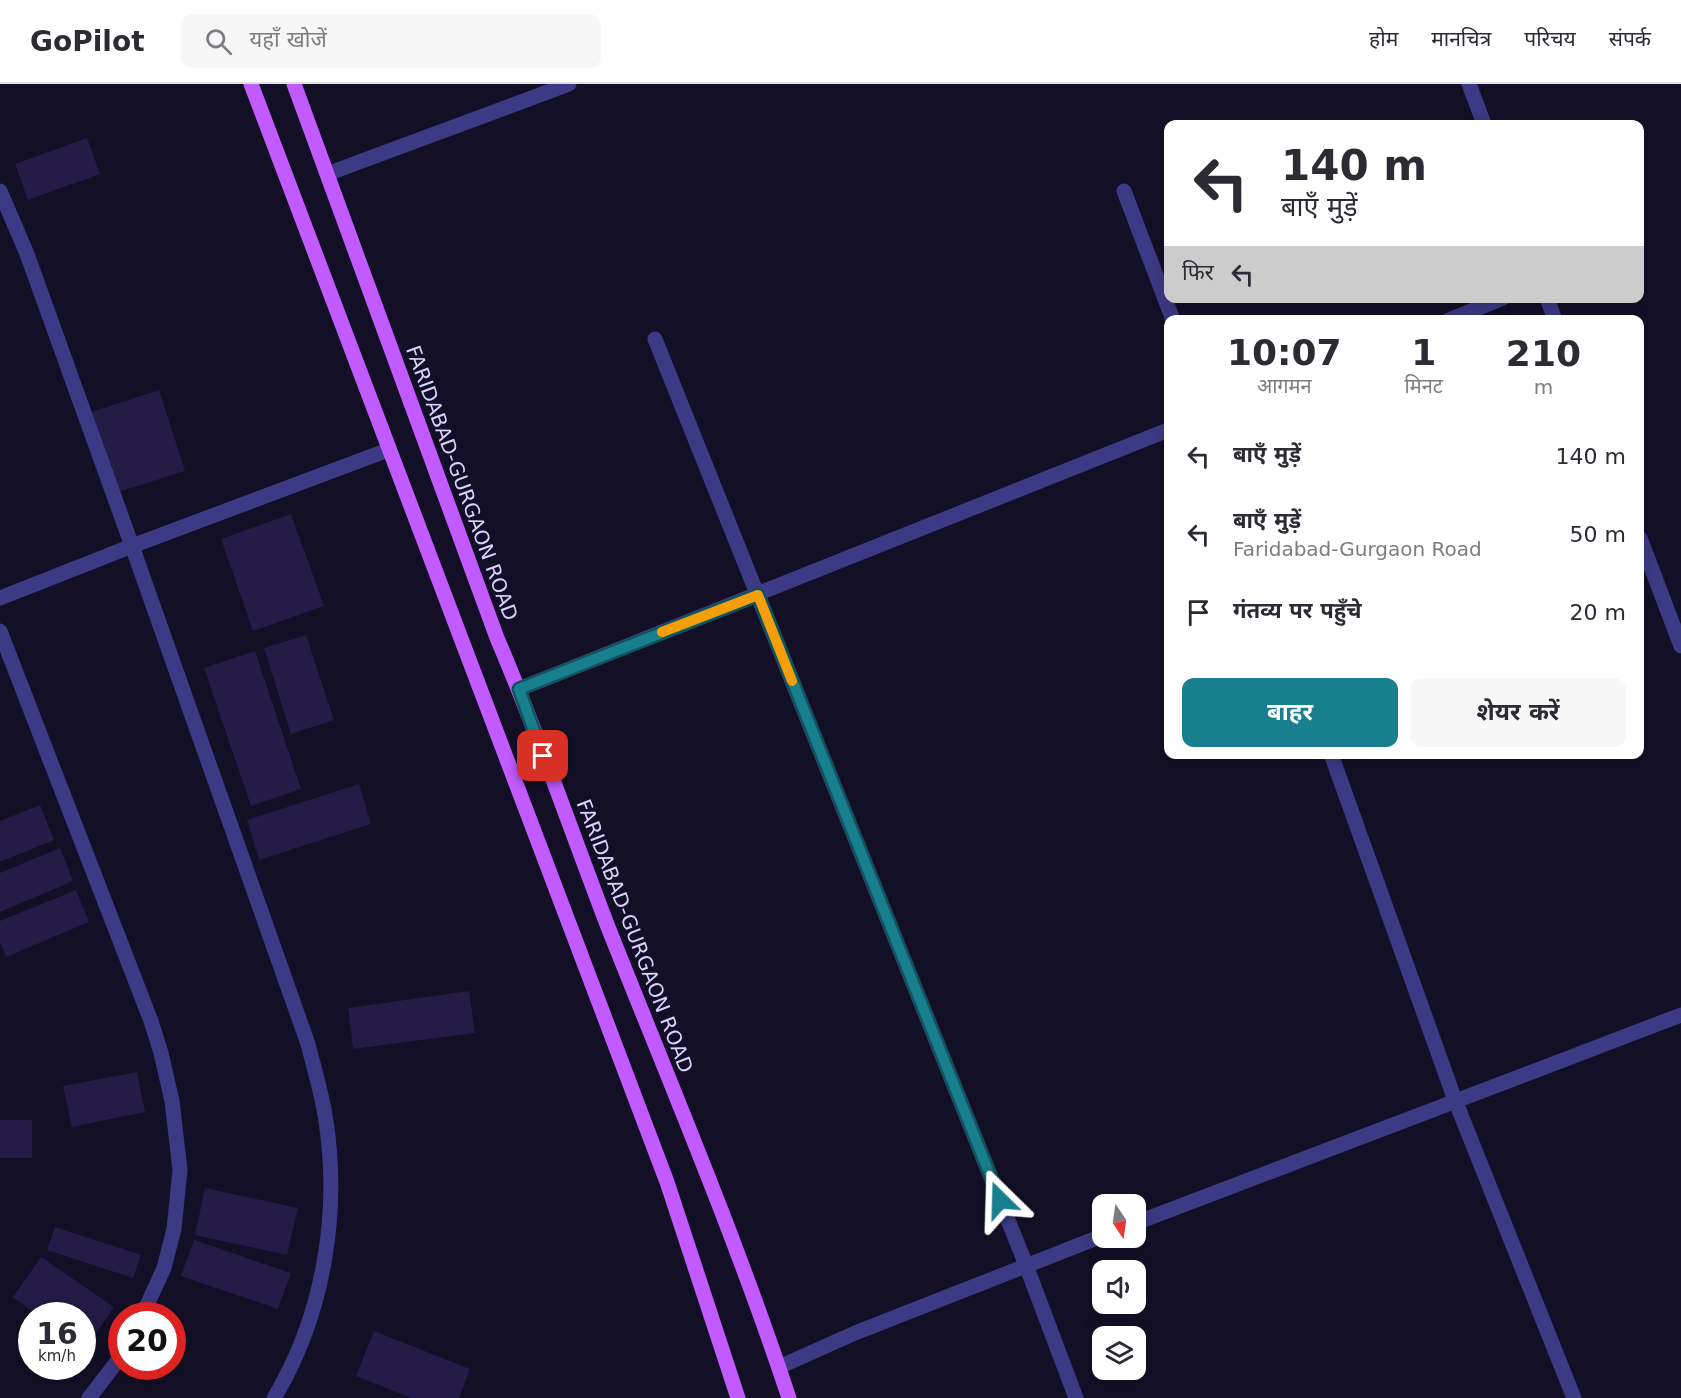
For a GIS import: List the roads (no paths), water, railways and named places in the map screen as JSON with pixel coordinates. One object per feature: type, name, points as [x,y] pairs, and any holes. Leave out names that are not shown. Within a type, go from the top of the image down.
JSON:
[{"type":"main road","points":[[250,84],[667,1182],[738,1398]]},
{"type":"main road","name":"FARIDABAD-GURGAON ROAD","points":[[294,84],[434,471],[497,638],[519,689],[568,824],[706,1173],[789,1398]]},
{"type":"street","points":[[327,174],[569,84]]},
{"type":"street","points":[[1469,84],[1482,120]]},
{"type":"street","points":[[0,191],[27,254],[308,1044],[326,1117],[330,1177],[327,1246],[319,1289],[297,1355],[274,1398]]},
{"type":"street","points":[[1124,191],[1164,296]]},
{"type":"street","points":[[1461,315],[1491,303]]},
{"type":"street","points":[[655,339],[1026,1265],[1076,1398]]},
{"type":"street","points":[[519,689],[1164,432]]},
{"type":"street","points":[[0,598],[388,450]]},
{"type":"street","points":[[1644,549],[1681,646]]},
{"type":"street","points":[[0,631],[151,1021],[172,1101],[180,1170],[174,1229],[164,1268],[148,1302]]},
{"type":"street","points":[[1333,759],[1455,1100],[1574,1398]]},
{"type":"street","points":[[1146,1219],[1681,1015]]},
{"type":"street","points":[[779,1367],[855,1333],[1092,1240]]},
{"type":"street","points":[[89,1398],[108,1373]]}]
